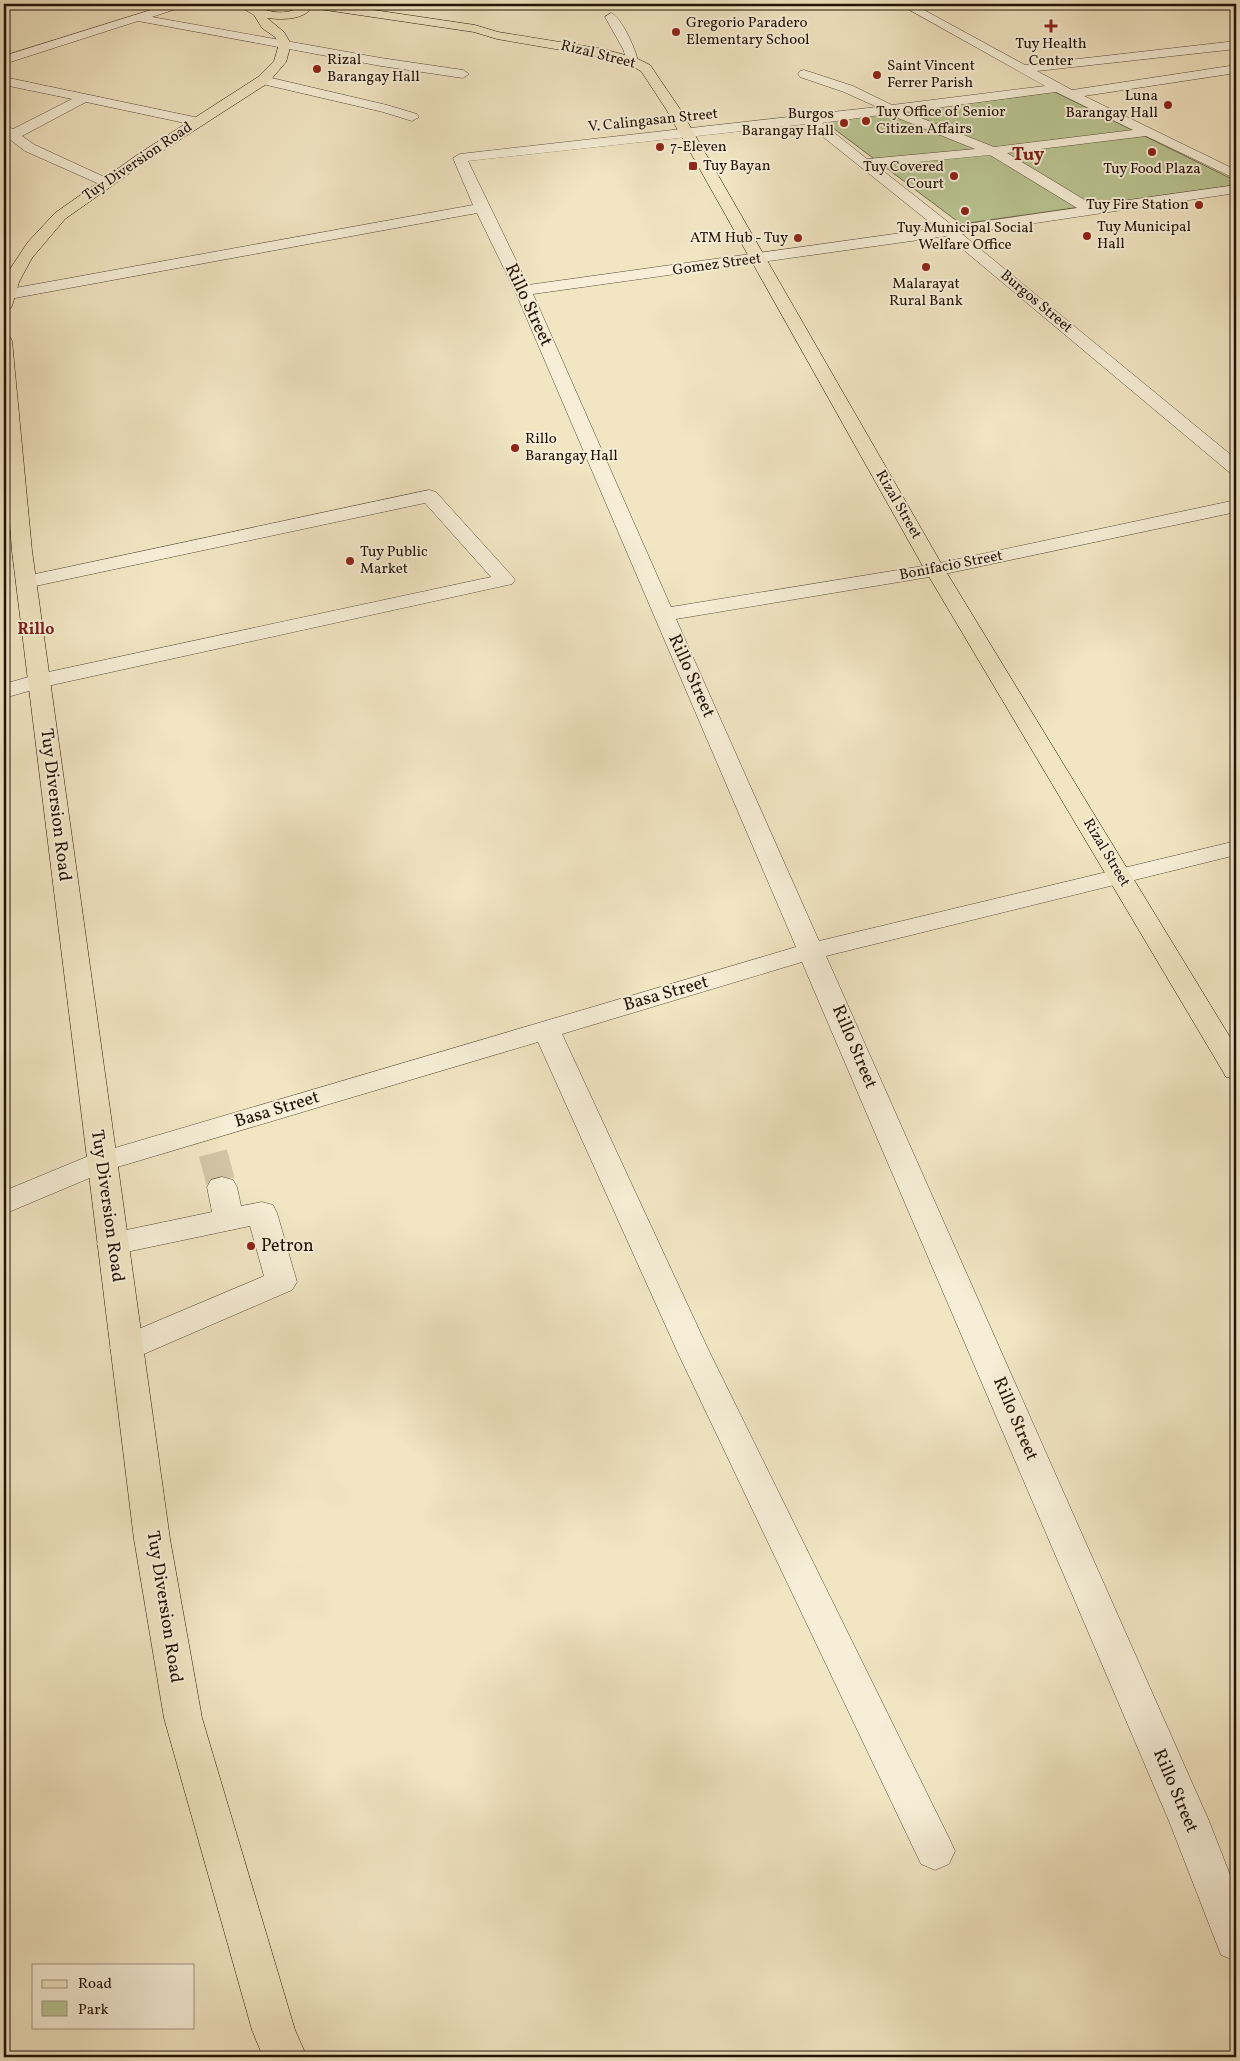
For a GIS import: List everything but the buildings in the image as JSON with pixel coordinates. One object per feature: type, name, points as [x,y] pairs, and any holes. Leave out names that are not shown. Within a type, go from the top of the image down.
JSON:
[{"type":"main road","points":[[241,4],[257,9],[266,24],[282,40]]},
{"type":"main road","name":"Rizal Street","points":[[312,4],[475,29],[497,35]]},
{"type":"main road","name":"Rizal Street","points":[[257,9],[274,15],[299,10],[349,13],[470,33],[497,35],[586,50],[632,61],[646,68],[688,134],[935,570],[1236,1070]]},
{"type":"main road","name":"Tuy Diversion Road","points":[[4,298],[14,274],[60,216],[106,183],[263,80],[280,62],[282,40],[299,10]]},
{"type":"main road","name":"Tuy Diversion Road","points":[[4,341],[26,582],[152,1539],[182,1718],[274,2030],[285,2057]]},
{"type":"street","points":[[4,60],[181,4]]},
{"type":"street","points":[[905,4],[1058,88],[1236,175]]},
{"type":"street","points":[[611,16],[629,49],[632,61]]},
{"type":"street","points":[[138,18],[282,40],[381,62],[463,74]]},
{"type":"street","points":[[1028,72],[1236,45]]},
{"type":"street","points":[[1028,72],[1236,51]]},
{"type":"street","points":[[1071,94],[1236,69]]},
{"type":"street","points":[[804,74],[828,81],[874,100],[890,110],[994,151],[1092,211]]},
{"type":"street","points":[[263,80],[387,109],[412,117]]},
{"type":"street","points":[[4,81],[199,122]]},
{"type":"street","name":"V. Calingasan Street","points":[[460,158],[810,120],[1058,88]]},
{"type":"street","points":[[84,98],[8,132],[30,148],[106,183]]},
{"type":"street","name":"Burgos Street","points":[[810,120],[951,232],[1236,468]]},
{"type":"street","points":[[866,163],[994,151],[1148,132]]},
{"type":"street","name":"Rillo Street","points":[[460,158],[482,208],[523,291],[663,615],[812,951],[1189,1821],[1236,1941]]},
{"type":"street","name":"Gomez Street","points":[[523,291],[951,232],[1236,189]]},
{"type":"street","points":[[4,298],[482,208]]},
{"type":"street","points":[[4,691],[39,681],[505,580],[429,496],[26,582]]},
{"type":"street","name":"Bonifacio Street","points":[[663,615],[935,570],[1236,506]]},
{"type":"street","name":"Basa Street","points":[[4,1203],[101,1162],[211,1142],[546,1029],[812,951],[1236,848]]},
{"type":"street","points":[[546,1029],[693,1352],[934,1851]]},
{"type":"street","points":[[222,1187],[229,1220]]},
{"type":"street","points":[[112,1244],[262,1213],[281,1282],[126,1348]]},
{"type":"green space","points":[[1055,92],[1236,181],[1236,185],[961,224],[825,122]]},
{"type":"tunnel","points":[[213,1153],[222,1187]]},
{"type":"place","name":"Tuy Health Center","points":[[1051,26]]},
{"type":"place","name":"Gregorio Paradero Elementary School","points":[[676,32]]},
{"type":"place","name":"Rizal Barangay Hall","points":[[317,69]]},
{"type":"place","name":"Saint Vincent Ferrer Parish","points":[[877,75]]},
{"type":"place","name":"Luna Barangay Hall","points":[[1168,105]]},
{"type":"place","name":"Tuy Office of Senior Citizen Affairs","points":[[866,121]]},
{"type":"place","name":"Burgos Barangay Hall","points":[[844,123]]},
{"type":"place","name":"7-Eleven","points":[[660,147]]},
{"type":"place","name":"Tuy Food Plaza","points":[[1152,152]]},
{"type":"place","name":"Tuy Bayan","points":[[693,166]]},
{"type":"place","name":"Tuy Covered Court","points":[[954,176]]},
{"type":"place","name":"Tuy Fire Station","points":[[1199,205]]},
{"type":"place","name":"Tuy Municipal Social Welfare Office","points":[[965,211]]},
{"type":"place","name":"Tuy Municipal Hall","points":[[1087,236]]},
{"type":"place","name":"ATM Hub - Tuy","points":[[798,238]]},
{"type":"place","name":"Malarayat Rural Bank","points":[[926,267]]},
{"type":"place","name":"Rillo Barangay Hall","points":[[515,448]]},
{"type":"place","name":"Tuy Public Market","points":[[350,561]]},
{"type":"place","name":"Petron","points":[[251,1246]]},
{"type":"district","name":"Tuy","points":[[1028,155]]},
{"type":"district","name":"Rillo","points":[[36,630]]}]
